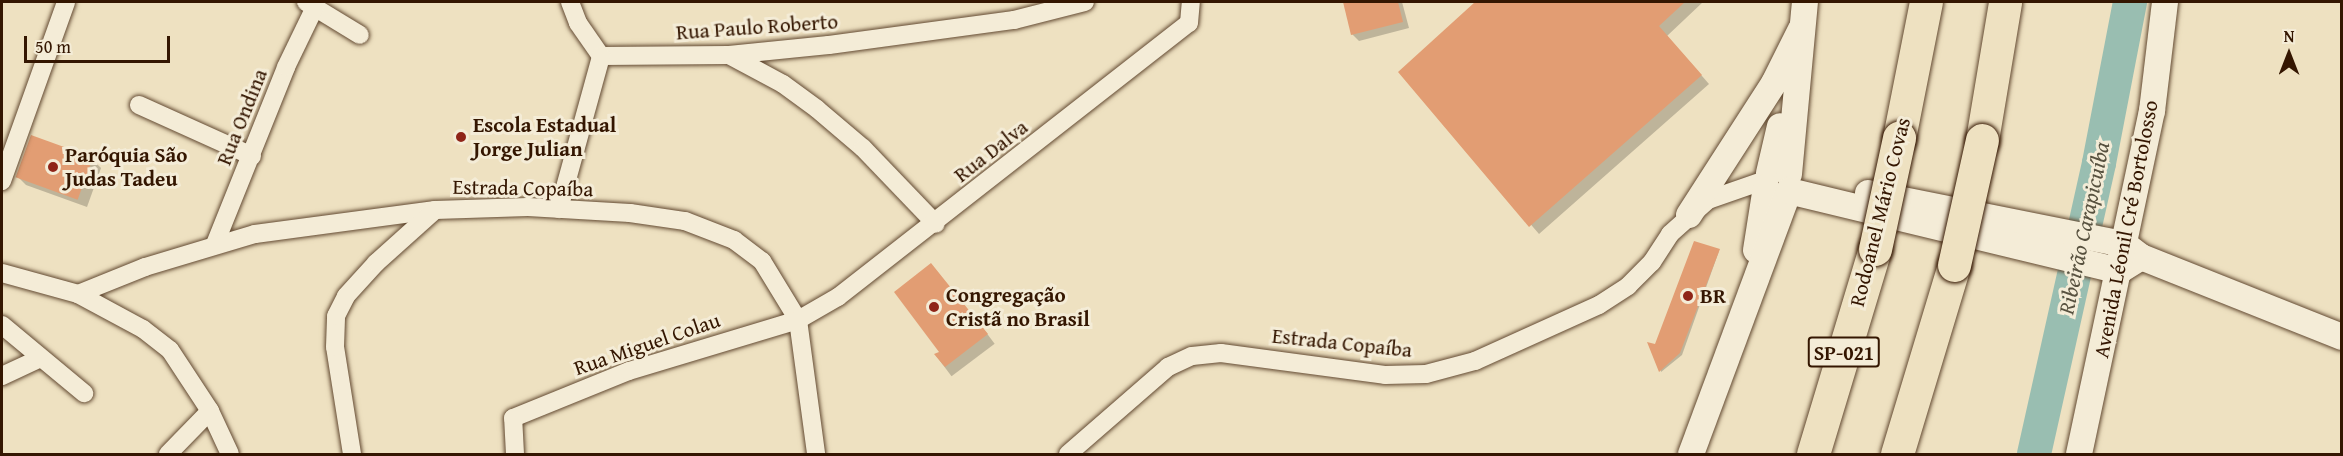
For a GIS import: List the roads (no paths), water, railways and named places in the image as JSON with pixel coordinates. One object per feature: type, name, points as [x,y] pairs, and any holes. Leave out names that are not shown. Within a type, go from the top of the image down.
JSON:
[{"type":"highway","name":"Rodoanel Mário Covas","points":[[1813,454],[1875,249],[1926,2]]},
{"type":"highway","points":[[1897,454],[1954,265],[1982,140],[2005,2]]},
{"type":"main road","points":[[1691,454],[1747,307],[1778,181],[1805,2]]},
{"type":"main road","name":"Avenida Léonil Cré Bortolosso","points":[[2122,247],[2152,111],[2165,2]]},
{"type":"main road","points":[[1689,215],[1774,83],[1801,29]]},
{"type":"main road","points":[[1778,181],[2075,232],[2122,247],[2342,337]]},
{"type":"main road","points":[[1778,181],[2068,261],[2108,268],[2122,247]]},
{"type":"main road","name":"Avenida Léonil Cré Bortolosso","points":[[2079,454],[2108,268]]},
{"type":"street","points":[[2,181],[66,2]]},
{"type":"street","points":[[559,209],[601,56],[578,23],[570,2]]},
{"type":"street","name":"Rua Paulo Roberto","points":[[601,56],[729,55],[1014,20],[1085,2]]},
{"type":"street","name":"Rua Dalva","points":[[798,320],[864,279],[1189,23],[1191,2]]},
{"type":"street","points":[[310,4],[360,34]]},
{"type":"street","name":"Rua Ondina","points":[[215,244],[252,156],[310,4]]},
{"type":"street","points":[[729,55],[783,84],[817,109],[863,148],[936,224]]},
{"type":"street","points":[[140,105],[252,156]]},
{"type":"street","name":"Estrada Copaíba","points":[[1068,454],[1168,367],[1192,356],[1221,353],[1385,375],[1426,374],[1475,361],[1546,331],[1628,286],[1689,215],[1708,200],[1778,181]]},
{"type":"street","name":"Estrada Copaíba","points":[[78,294],[145,267],[215,244],[255,234],[435,210],[559,209],[685,221],[734,240],[762,261],[798,320],[816,454]]},
{"type":"street","points":[[352,454],[335,346],[336,316],[346,296],[376,263],[435,210]]},
{"type":"street","points":[[2,273],[78,294],[115,311],[170,350],[210,411],[230,454]]},
{"type":"street","name":"Rua Miguel Colau","points":[[515,454],[513,418],[629,371],[798,320]]},
{"type":"street","points":[[2,325],[38,359],[84,393]]},
{"type":"street","points":[[2,376],[38,359]]},
{"type":"street","points":[[168,454],[210,411]]},
{"type":"waterway","name":"Ribeirão Carapicuíba","points":[[2034,454],[2099,163],[2130,2]]},
{"type":"place","name":"Escola Estadual Jorge Julian","points":[[461,137]]},
{"type":"place","name":"Paróquia São Judas Tadeu","points":[[53,167]]},
{"type":"place","name":"BR","points":[[1688,296]]},
{"type":"place","name":"Congregação Cristã no Brasil","points":[[934,307]]}]
